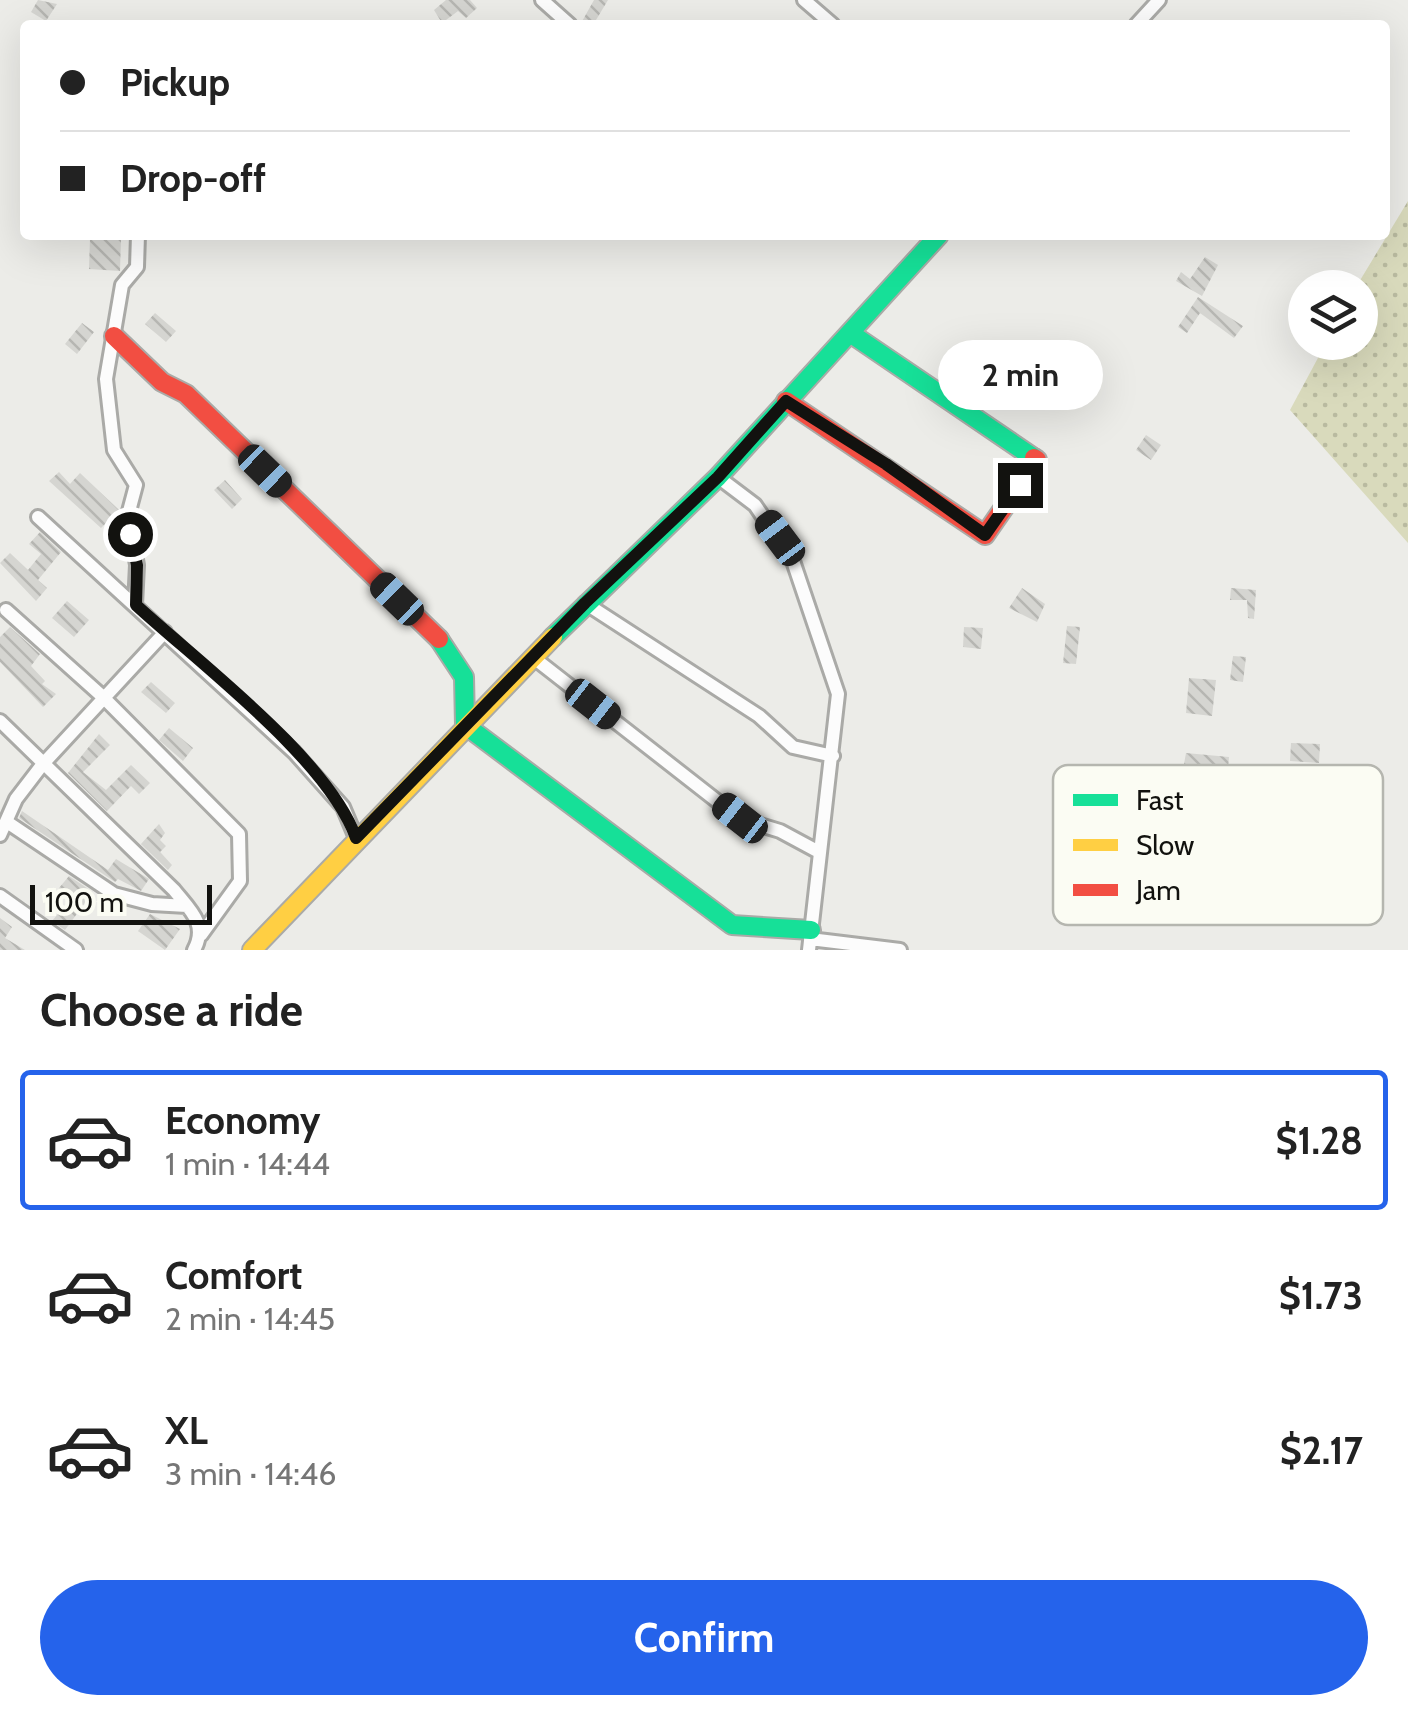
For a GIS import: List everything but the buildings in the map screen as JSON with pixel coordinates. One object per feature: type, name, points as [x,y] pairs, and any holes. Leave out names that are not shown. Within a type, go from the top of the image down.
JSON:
[{"type":"street","points":[[542,0],[564,20]]},
{"type":"street","points":[[804,0],[828,20]]},
{"type":"street","points":[[1141,20],[1159,0]]},
{"type":"street","points":[[136,605],[137,565],[128,515],[136,485],[114,450],[108,411],[108,356],[122,284],[137,267],[138,240]]},
{"type":"street","points":[[252,950],[585,603],[718,477],[934,240]]},
{"type":"street","points":[[786,401],[886,464],[985,535],[1037,460],[850,333]]},
{"type":"street","points":[[114,336],[162,382],[186,394],[450,650],[461,664],[466,682],[466,725]]},
{"type":"street","points":[[718,477],[756,505],[793,561],[838,694],[810,940]]},
{"type":"street","points":[[38,517],[294,752],[343,808],[356,838]]},
{"type":"street","points":[[585,603],[758,716],[793,747],[833,756]]},
{"type":"street","points":[[6,610],[102,697],[238,834],[240,882],[194,950]]},
{"type":"street","points":[[0,835],[5,816],[42,765],[165,632]]},
{"type":"street","points":[[534,658],[740,818],[780,831],[820,852]]},
{"type":"street","points":[[0,721],[186,906],[198,921],[201,935]]},
{"type":"street","points":[[466,725],[732,925],[810,940],[900,950]]},
{"type":"street","points":[[5,816],[114,894],[152,904],[186,906]]},
{"type":"street","points":[[0,896],[76,950]]},
{"type":"green space","points":[[1408,201],[1408,543],[1290,410],[1317,360],[1378,360],[1378,270],[1366,270],[1384,240],[1390,240],[1390,231]]},
{"type":"traffic: fast","points":[[553,637],[718,477],[934,240]]},
{"type":"traffic: fast","points":[[850,333],[1034,458]]},
{"type":"traffic: fast","points":[[439,639],[464,677],[465,725],[732,925],[811,930]]},
{"type":"traffic: slow","points":[[252,950],[553,637]]},
{"type":"traffic: jam","points":[[114,336],[162,382],[186,394],[439,639]]},
{"type":"traffic: jam","points":[[786,401],[985,535],[1037,460],[1034,458]]},
{"type":"route","points":[[130,534],[137,565],[136,605],[294,752],[343,808],[356,838],[585,603],[718,477],[786,401],[886,464],[985,535],[1020,485]]}]
